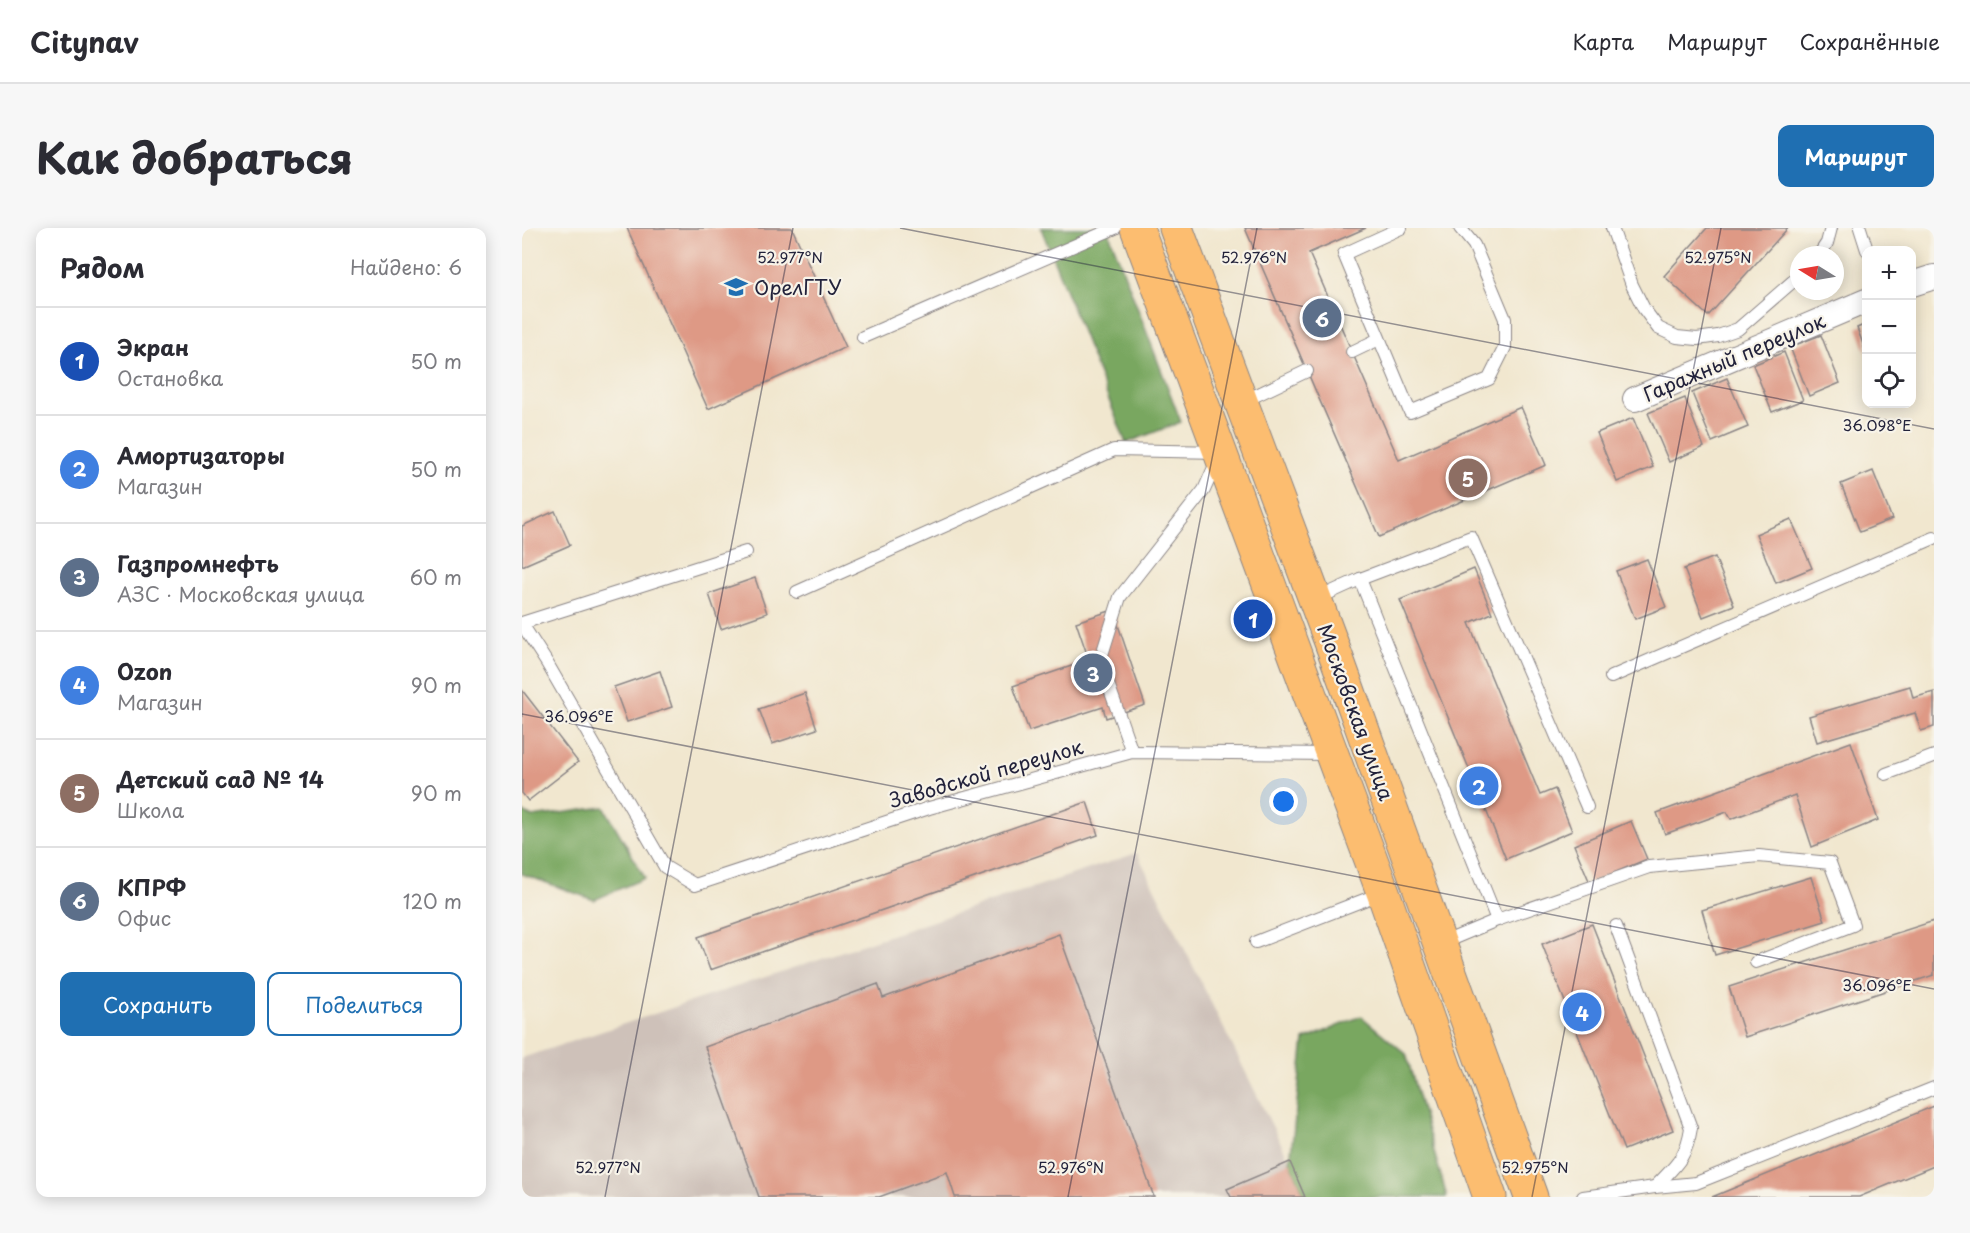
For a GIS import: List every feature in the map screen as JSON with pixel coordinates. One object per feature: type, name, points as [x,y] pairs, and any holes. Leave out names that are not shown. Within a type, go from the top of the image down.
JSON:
[{"type":"main road","name":"Московская улица","points":[[1137,228],[1383,892],[1490,1197]]},
{"type":"main road","name":"Московская улица","points":[[1176,228],[1314,599],[1531,1197]]},
{"type":"street","points":[[1916,282],[1934,277]]},
{"type":"street","name":"Гаражный переулок","points":[[1635,399],[1862,303]]},
{"type":"lane","points":[[863,337],[1115,228]]},
{"type":"lane","points":[[1401,228],[1344,254],[1410,412],[1488,379],[1505,346],[1505,319],[1474,244],[1460,228]]},
{"type":"lane","points":[[1612,228],[1632,285],[1644,309],[1658,328],[1677,338],[1697,339],[1719,336],[1738,329],[1790,284]]},
{"type":"lane","points":[[1825,246],[1831,228]]},
{"type":"lane","points":[[1860,228],[1866,246]]},
{"type":"lane","points":[[1352,352],[1379,339]]},
{"type":"lane","points":[[1241,402],[1307,371]]},
{"type":"lane","points":[[797,592],[1114,450],[1221,452],[1204,490],[1120,597],[1100,661],[1132,752]]},
{"type":"lane","points":[[1314,599],[1471,537],[1587,807]]},
{"type":"lane","points":[[1611,677],[1934,538]]},
{"type":"lane","points":[[522,624],[746,552]]},
{"type":"lane","points":[[1360,579],[1497,920]]},
{"type":"lane","name":"Заводской переулок","points":[[522,624],[665,867],[695,885],[929,808],[1132,752],[1332,754]]},
{"type":"lane","points":[[1886,774],[1934,756]]},
{"type":"lane","points":[[1440,944],[1497,920],[1649,867],[1759,856],[1830,863],[1852,925],[1756,962]]},
{"type":"lane","points":[[1256,942],[1383,892]]},
{"type":"lane","points":[[1583,1197],[1643,1193],[1655,1187],[1680,1162],[1688,1145],[1691,1128],[1616,926]]},
{"type":"lane","points":[[1655,1187],[1696,1184],[1934,1088]]},
{"type":"shaded area","points":[[1137,853],[1290,1162],[1305,1197],[525,1197],[522,1182],[522,1058]]},
{"type":"green space","points":[[1041,228],[1107,228],[1181,422],[1126,443]]},
{"type":"green space","points":[[604,807],[645,878],[594,900],[522,874],[522,811],[532,817]]},
{"type":"green space","points":[[1361,1016],[1406,1054],[1447,1197],[1305,1197],[1290,1162],[1304,1040]]},
{"type":"building","name":"ОрелГТУ","points":[[627,228],[792,228],[846,347],[708,409]]},
{"type":"building","points":[[1245,228],[1366,228],[1309,253],[1399,460],[1521,407],[1546,465],[1379,537]]},
{"type":"building","points":[[1707,228],[1788,228],[1708,316],[1664,276]]},
{"type":"building","points":[[1862,326],[1862,341],[1857,328]]},
{"type":"building","points":[[1821,335],[1840,383],[1809,396],[1790,347]]},
{"type":"building","points":[[1784,352],[1803,400],[1772,412],[1753,365]]},
{"type":"building","points":[[1727,378],[1748,427],[1712,442],[1692,393]]},
{"type":"building","points":[[1685,398],[1704,447],[1669,462],[1648,413]]},
{"type":"building","points":[[1633,418],[1653,467],[1617,482],[1597,433]]},
{"type":"building","points":[[1873,471],[1892,519],[1860,532],[1841,484]]},
{"type":"building","points":[[555,511],[570,545],[522,566],[522,526]]},
{"type":"building","points":[[1791,519],[1812,568],[1776,583],[1756,534]]},
{"type":"building","points":[[1715,557],[1734,605],[1703,617],[1684,569]]},
{"type":"building","points":[[1647,559],[1666,607],[1635,619],[1616,571]]},
{"type":"building","points":[[1474,569],[1492,613],[1469,623],[1540,795],[1555,789],[1572,831],[1506,859],[1400,600]]},
{"type":"building","points":[[755,578],[767,613],[721,629],[709,594]]},
{"type":"building","points":[[1113,610],[1145,705],[1106,718],[1103,707],[1029,731],[1013,686],[1089,660],[1076,622]]},
{"type":"building","points":[[660,671],[672,707],[627,722],[614,687]]},
{"type":"building","points":[[1910,686],[1913,698],[1934,692],[1934,727],[1921,731],[1915,713],[1817,742],[1809,716]]},
{"type":"building","points":[[522,690],[578,762],[528,801],[522,793]]},
{"type":"building","points":[[805,693],[817,729],[772,744],[759,709]]},
{"type":"building","points":[[1851,742],[1878,820],[1812,847],[1795,795],[1731,819],[1727,812],[1665,834],[1657,813]]},
{"type":"building","points":[[1087,802],[1098,835],[710,970],[698,937]]},
{"type":"building","points":[[1631,821],[1647,859],[1590,883],[1574,845]]},
{"type":"building","points":[[1811,877],[1825,921],[1715,955],[1702,910]]},
{"type":"building","points":[[1934,921],[1934,975],[1745,1037],[1729,987]]},
{"type":"building","points":[[1592,924],[1673,1130],[1624,1150],[1542,944]]},
{"type":"building","points":[[1059,934],[1154,1197],[955,1197],[947,1172],[879,1197],[759,1197],[705,1047],[878,984],[883,998]]},
{"type":"building","points":[[1934,1106],[1934,1166],[1859,1197],[1712,1197]]},
{"type":"building","points":[[1290,1162],[1305,1197],[1231,1197],[1227,1189]]},
{"type":"place","name":"ОрелГТУ","points":[[736,287]]},
{"type":"place","name":"КПРФ","points":[[1322,318]]},
{"type":"place","name":"Детский сад № 14","points":[[1468,478]]},
{"type":"place","name":"Экран","points":[[1253,619]]},
{"type":"place","name":"Газпромнефть","points":[[1093,673]]},
{"type":"place","name":"Амортизаторы","points":[[1479,786]]},
{"type":"place","name":"Ozon","points":[[1582,1012]]}]
